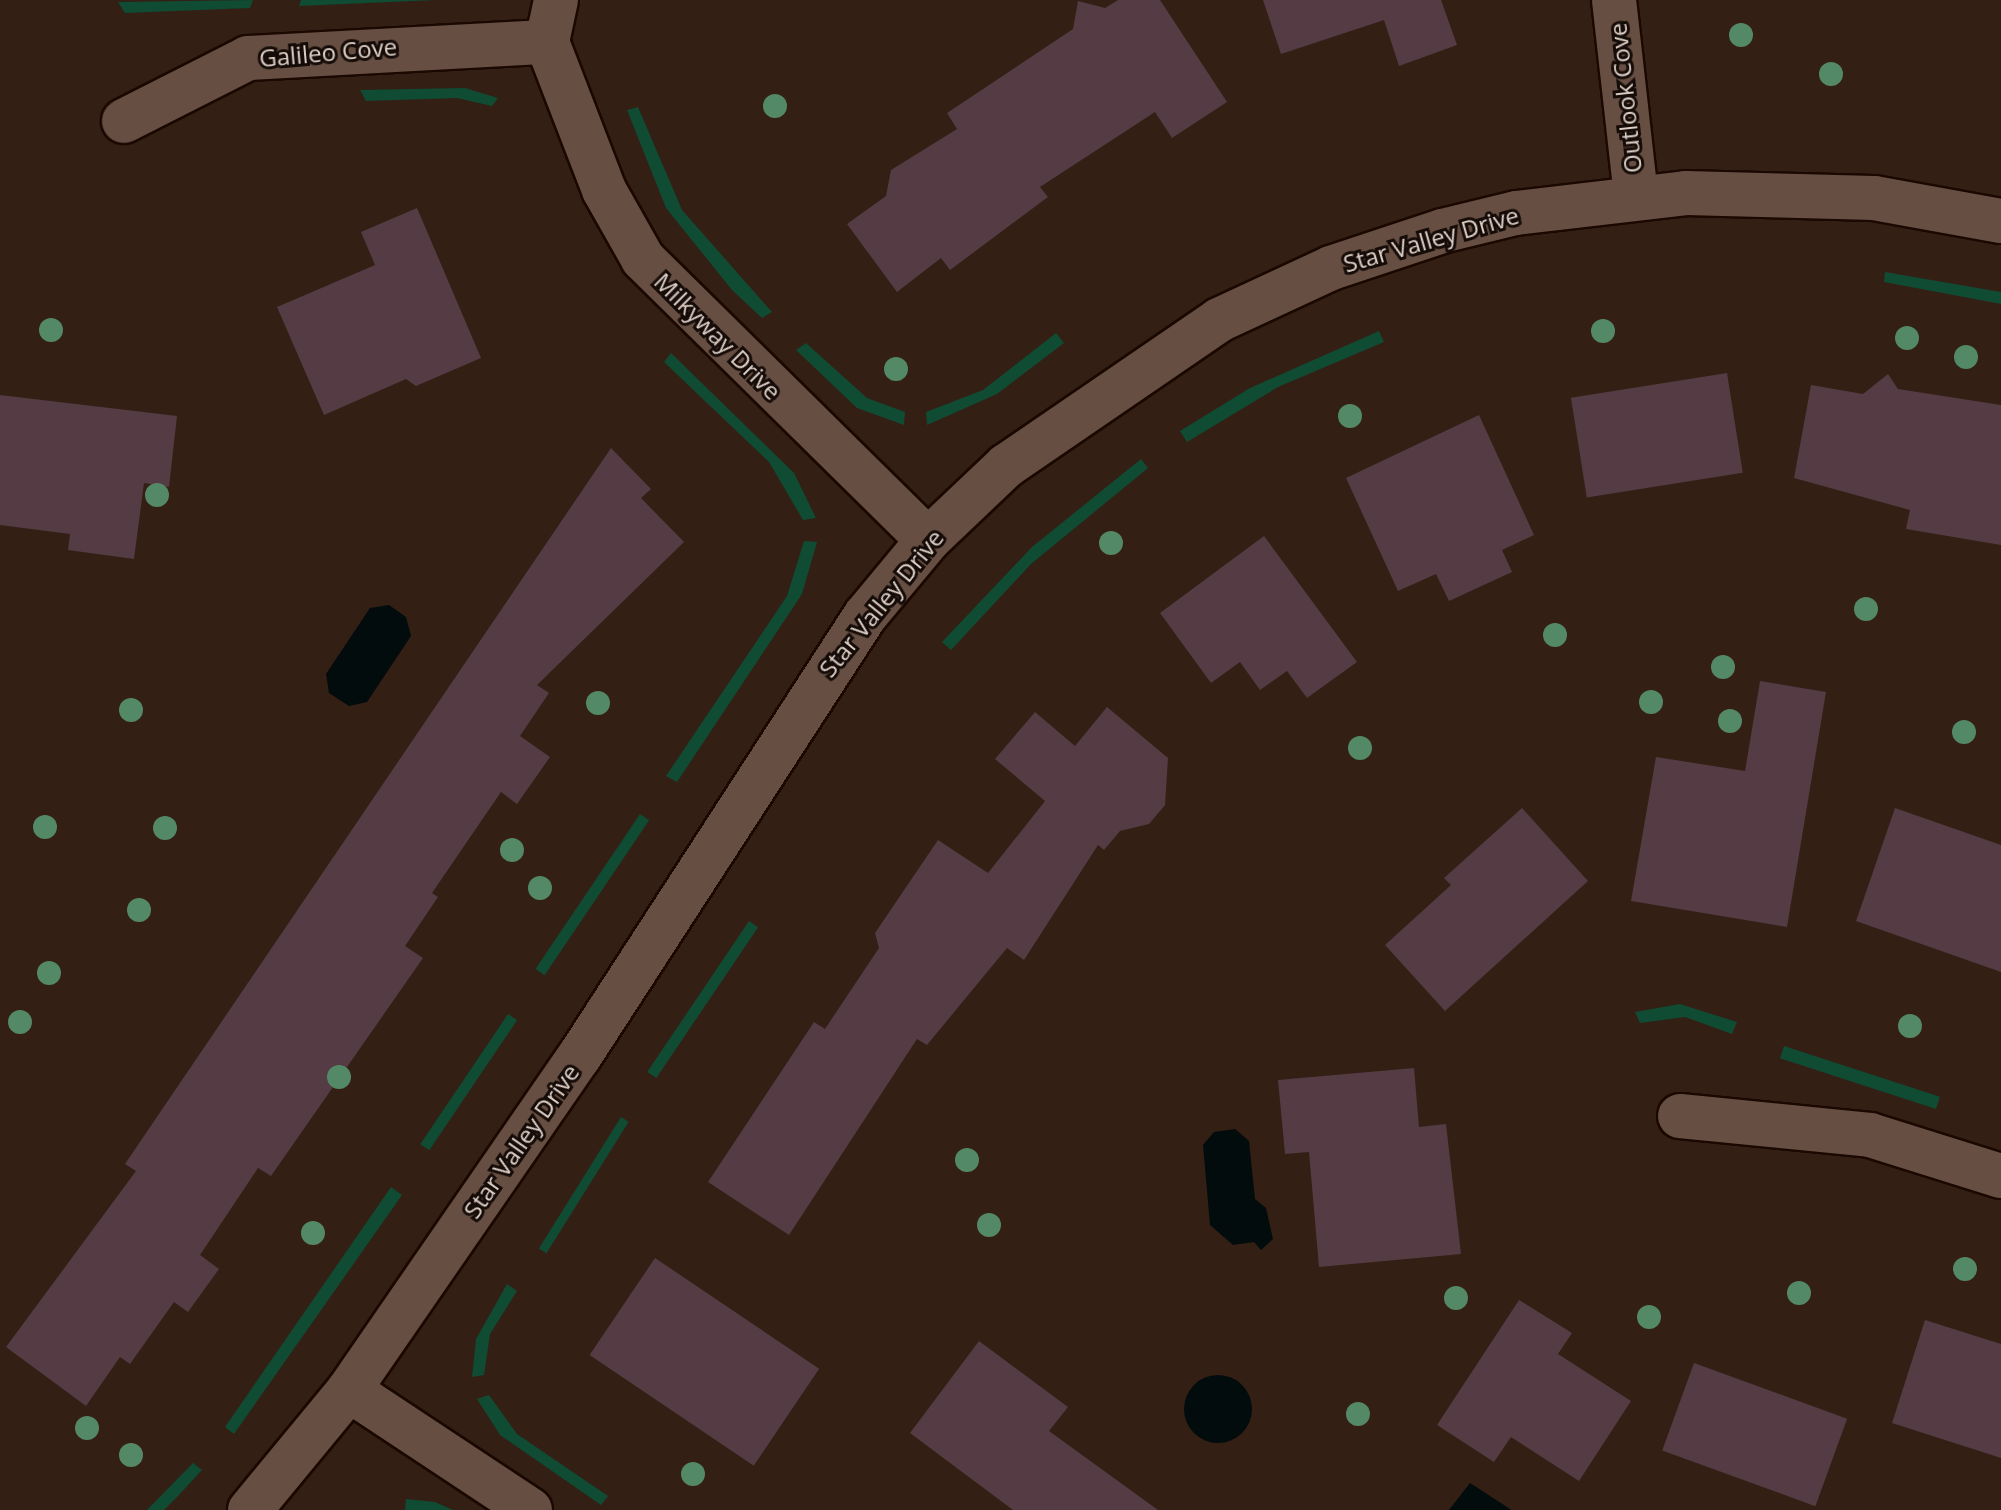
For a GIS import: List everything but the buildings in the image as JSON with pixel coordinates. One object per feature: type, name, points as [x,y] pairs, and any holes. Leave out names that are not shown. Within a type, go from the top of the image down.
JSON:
[{"type":"street","points":[[547,42],[556,0]]},
{"type":"street","name":"Outlook Cove","points":[[1614,0],[1636,195]]},
{"type":"street","name":"Galileo Cove","points":[[124,121],[248,58],[334,48],[547,42]]},
{"type":"street","name":"Milkyway Drive","points":[[547,42],[604,190],[643,259],[928,540]]},
{"type":"street","name":"Star Valley Drive","points":[[250,1510],[349,1390],[579,1057],[807,697],[928,540],[1006,466],[1121,382],[1291,285],[1442,231],[1636,195],[1874,198],[2001,221]]},
{"type":"street","points":[[1680,1116],[1870,1135],[2001,1176]]},
{"type":"street","points":[[349,1390],[530,1510]]},
{"type":"green space","points":[[253,0],[250,8],[125,13],[118,2]]},
{"type":"green space","points":[[301,0],[436,0],[299,6]]},
{"type":"green space","points":[[465,88],[498,98],[492,106],[457,98],[366,101],[360,90]]},
{"type":"green space","points":[[638,107],[682,210],[772,312],[762,318],[732,290],[666,208],[627,110]]},
{"type":"green space","points":[[1885,272],[2001,292],[2001,304],[1884,282]]},
{"type":"green space","points":[[1379,331],[1384,342],[1278,387],[1187,442],[1180,431],[1250,388]]},
{"type":"green space","points":[[1056,333],[1064,343],[997,394],[927,425],[926,412],[983,390]]},
{"type":"green space","points":[[806,343],[867,398],[905,412],[904,425],[857,408],[796,350]]},
{"type":"green space","points":[[671,353],[794,473],[816,518],[803,520],[769,462],[664,362]]},
{"type":"green space","points":[[1141,459],[1148,468],[1031,564],[951,650],[942,642],[1032,547]]},
{"type":"green space","points":[[804,541],[817,542],[802,594],[677,782],[666,776],[787,596]]},
{"type":"green space","points":[[640,814],[649,820],[545,975],[535,969]]},
{"type":"green space","points":[[749,921],[758,927],[656,1078],[647,1072]]},
{"type":"green space","points":[[1680,1004],[1737,1022],[1732,1034],[1685,1017],[1640,1023],[1635,1012]]},
{"type":"green space","points":[[508,1014],[517,1020],[429,1150],[420,1144]]},
{"type":"green space","points":[[1784,1046],[1940,1097],[1936,1109],[1780,1058]]},
{"type":"green space","points":[[621,1117],[629,1122],[546,1253],[539,1248]]},
{"type":"green space","points":[[391,1187],[402,1195],[234,1434],[225,1427]]},
{"type":"green space","points":[[507,1284],[517,1291],[490,1334],[484,1375],[472,1377],[476,1339]]},
{"type":"green space","points":[[489,1395],[517,1434],[608,1496],[601,1505],[500,1435],[477,1399]]},
{"type":"green space","points":[[193,1463],[202,1470],[179,1495],[164,1510],[147,1510]]},
{"type":"green space","points":[[406,1499],[435,1502],[453,1510],[405,1510]]},
{"type":"shaded area","points":[[389,605],[406,617],[411,636],[367,702],[349,706],[329,693],[326,674],[370,608]]},
{"type":"shaded area","points":[[1235,1129],[1249,1141],[1255,1199],[1266,1208],[1273,1239],[1261,1250],[1254,1242],[1233,1245],[1210,1225],[1203,1145],[1214,1132]]},
{"type":"shaded area","points":[[1218,1375],[1242,1385],[1252,1409],[1242,1433],[1218,1443],[1194,1433],[1184,1409],[1194,1385]]},
{"type":"shaded area","points":[[1470,1483],[1507,1507],[1511,1510],[1449,1510]]}]
